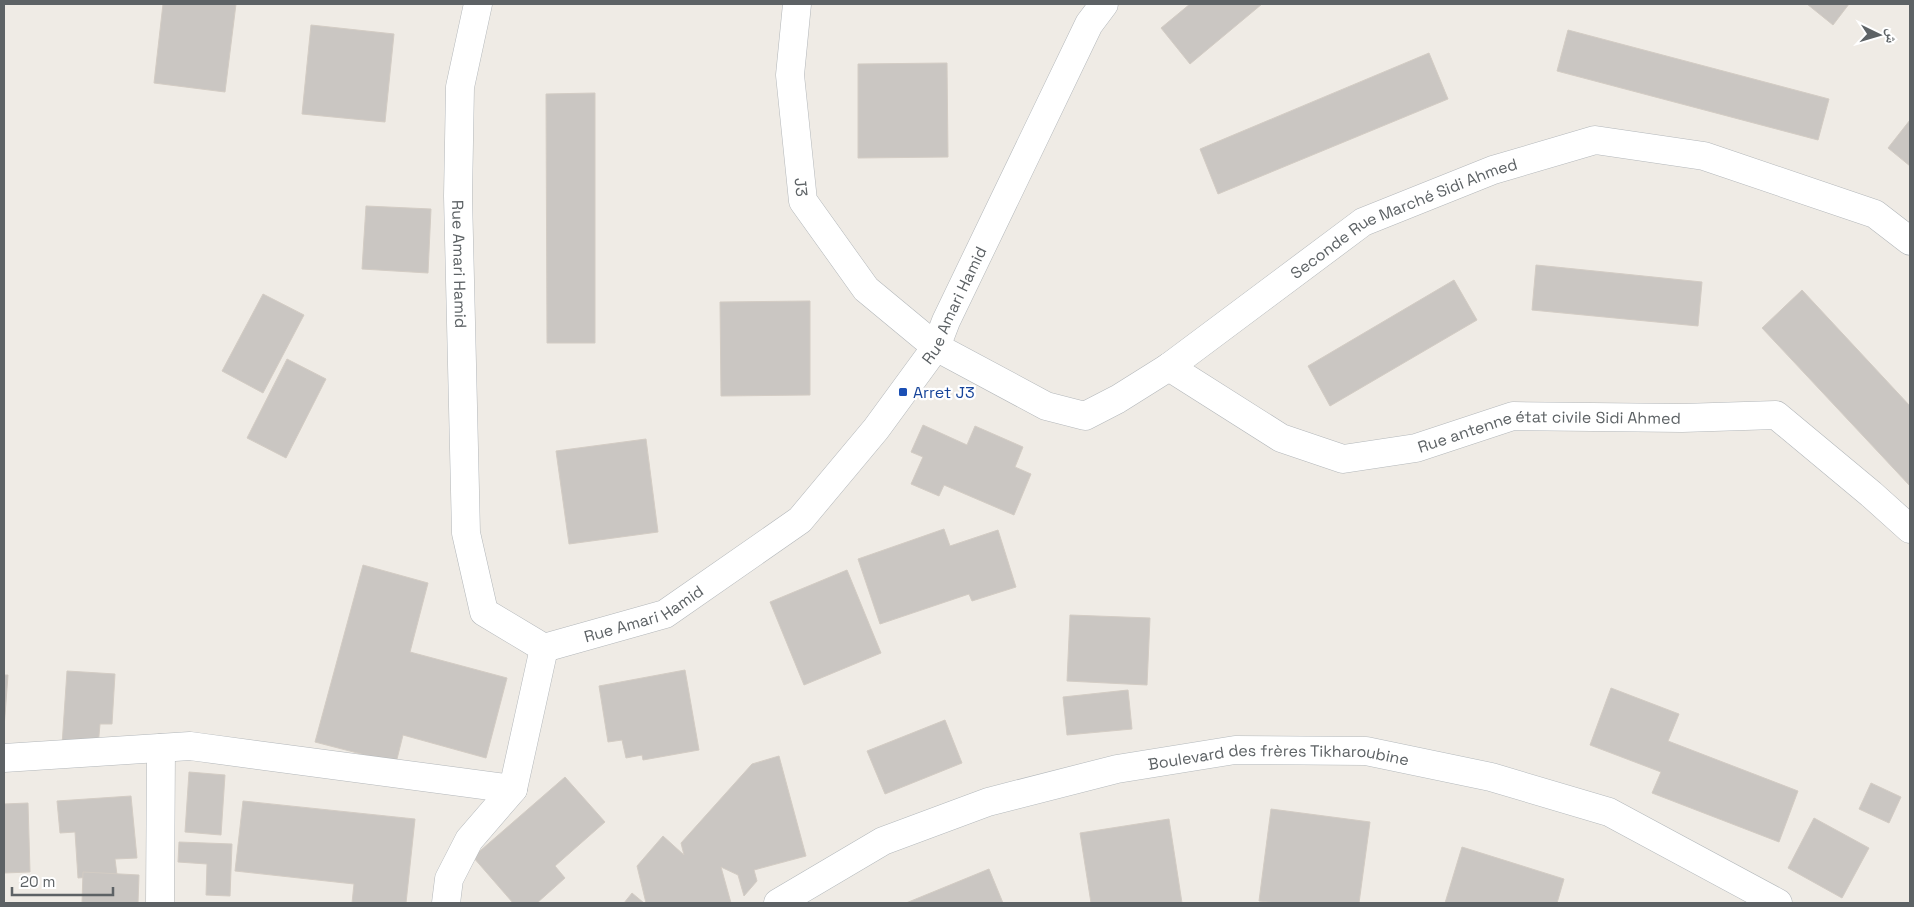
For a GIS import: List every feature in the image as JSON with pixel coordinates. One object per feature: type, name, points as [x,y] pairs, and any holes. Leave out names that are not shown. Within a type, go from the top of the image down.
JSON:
[{"type":"street","name":"Rue Amari Hamid","points":[[478,4],[460,87],[458,196],[466,533],[484,612],[544,648],[665,614],[800,520],[876,428],[936,347],[946,321],[1089,24],[1104,4]]},
{"type":"street","name":"J3","points":[[797,4],[790,75],[803,201],[866,289],[936,347]]},
{"type":"street","name":"Seconde Rue Marché Sidi Ahmed","points":[[936,347],[1046,406],[1086,416],[1118,399],[1169,367],[1363,222],[1493,170],[1595,140],[1704,156],[1876,214],[1910,241]]},
{"type":"street","name":"Rue antenne état civile Sidi Ahmed","points":[[1169,367],[1281,438],[1343,458],[1416,448],[1513,416],[1682,418],[1776,415],[1910,529]]},
{"type":"street","points":[[446,903],[449,879],[469,840],[513,789],[544,648]]},
{"type":"street","points":[[4,758],[190,746],[513,789]]},
{"type":"street","points":[[160,903],[161,748]]},
{"type":"street","name":"Boulevard des frères Tikharoubine","points":[[778,903],[883,841],[988,802],[1117,769],[1235,750],[1366,752],[1490,777],[1609,812],[1778,903]]},
{"type":"building","points":[[163,4],[236,4],[225,92],[154,83]]},
{"type":"building","points":[[1190,4],[1262,4],[1190,64],[1161,28]]},
{"type":"building","points":[[1807,4],[1849,4],[1833,25]]},
{"type":"building","points":[[311,25],[394,34],[385,122],[302,114]]},
{"type":"building","points":[[1568,30],[1829,99],[1818,140],[1557,71]]},
{"type":"building","points":[[1429,53],[1448,99],[1218,194],[1200,149]]},
{"type":"building","points":[[947,63],[948,157],[858,158],[858,64]]},
{"type":"building","points":[[595,93],[595,343],[547,343],[546,94]]},
{"type":"building","points":[[1910,120],[1910,166],[1888,148]]},
{"type":"building","points":[[366,206],[431,209],[428,273],[362,269]]},
{"type":"building","points":[[1536,265],[1702,282],[1698,326],[1532,310]]},
{"type":"building","points":[[1454,280],[1477,320],[1330,406],[1308,366]]},
{"type":"building","points":[[1802,290],[1910,406],[1910,486],[1762,328]]},
{"type":"building","points":[[263,294],[304,315],[263,393],[222,371]]},
{"type":"building","points":[[810,301],[810,395],[721,396],[720,302]]},
{"type":"building","points":[[287,359],[326,379],[286,458],[247,438]]},
{"type":"building","points":[[923,425],[967,445],[975,426],[1023,447],[1015,467],[1031,474],[1014,515],[944,485],[939,496],[911,484],[923,457],[911,452]]},
{"type":"building","points":[[646,439],[658,532],[569,544],[556,451]]},
{"type":"building","points":[[944,529],[950,546],[998,530],[1016,587],[972,601],[969,594],[880,624],[858,559]]},
{"type":"building","points":[[363,565],[428,583],[410,652],[507,678],[486,758],[403,735],[396,763],[315,742]]},
{"type":"building","points":[[847,570],[881,653],[804,685],[770,602]]},
{"type":"building","points":[[1070,615],[1150,618],[1147,685],[1067,681]]},
{"type":"building","points":[[685,670],[699,750],[643,760],[642,755],[626,758],[622,740],[608,742],[599,686]]},
{"type":"building","points":[[67,671],[115,674],[112,724],[100,724],[98,747],[62,745]]},
{"type":"building","points":[[4,675],[8,675],[4,728]]},
{"type":"building","points":[[1611,688],[1679,714],[1668,741],[1798,791],[1779,842],[1652,793],[1661,772],[1590,745]]},
{"type":"building","points":[[1128,690],[1132,729],[1067,735],[1063,697]]},
{"type":"building","points":[[945,720],[962,763],[885,794],[867,751]]},
{"type":"building","points":[[779,756],[806,856],[754,870],[757,881],[744,896],[738,875],[721,867],[731,903],[646,903],[637,866],[663,836],[684,855],[681,843],[752,764]]},
{"type":"building","points":[[189,772],[225,775],[221,835],[185,832]]},
{"type":"building","points":[[565,777],[605,822],[555,866],[565,878],[537,903],[513,903],[473,857]]},
{"type":"building","points":[[1871,783],[1901,797],[1889,823],[1859,809]]},
{"type":"building","points":[[131,796],[137,858],[115,859],[117,875],[78,878],[75,832],[60,833],[57,801]]},
{"type":"building","points":[[243,801],[415,819],[406,903],[352,903],[354,884],[235,871]]},
{"type":"building","points":[[28,803],[30,872],[4,873],[4,804]]},
{"type":"building","points":[[1271,809],[1370,822],[1359,903],[1277,903],[1259,901]]},
{"type":"building","points":[[1814,818],[1869,848],[1842,898],[1788,868]]},
{"type":"building","points":[[1169,819],[1182,903],[1091,903],[1080,833]]},
{"type":"building","points":[[179,842],[232,844],[230,896],[206,895],[207,864],[178,862]]},
{"type":"building","points":[[1462,847],[1564,879],[1557,903],[1445,903]]},
{"type":"building","points":[[989,869],[1003,903],[906,903]]},
{"type":"building","points":[[83,872],[139,875],[138,903],[82,903]]},
{"type":"building","points":[[632,893],[644,903],[624,903]]},
{"type":"place","name":"Arret J3","points":[[903,392]]}]
